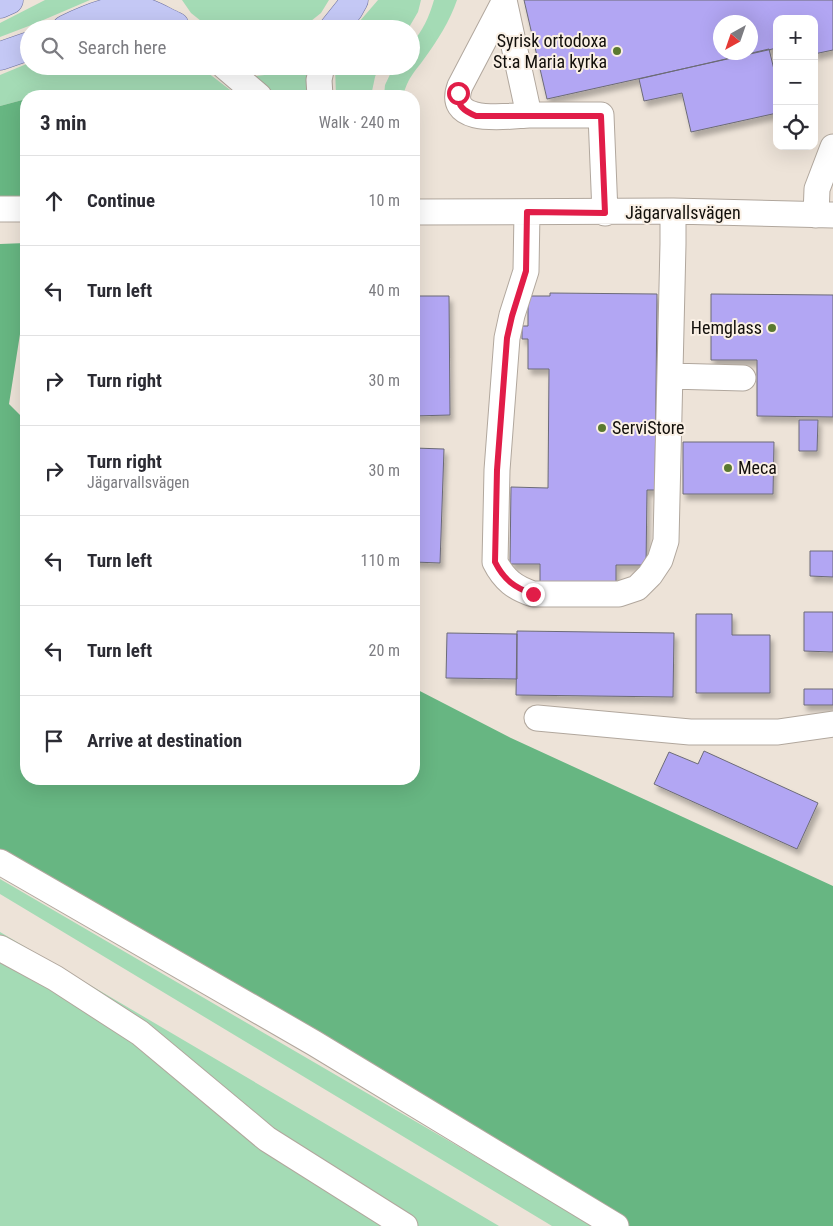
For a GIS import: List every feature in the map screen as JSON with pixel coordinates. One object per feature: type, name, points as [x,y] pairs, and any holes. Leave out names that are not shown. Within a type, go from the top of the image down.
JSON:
[{"type":"main road","points":[[0,4],[9,0]]},
{"type":"main road","points":[[157,0],[171,20]]},
{"type":"main road","points":[[341,20],[354,0]]},
{"type":"main road","points":[[88,20],[105,13],[131,10],[148,13],[162,20]]},
{"type":"main road","points":[[0,56],[20,49]]},
{"type":"street","points":[[504,1],[460,86],[457,101],[465,112],[476,116],[601,116],[605,213]]},
{"type":"street","points":[[504,1],[529,115]]},
{"type":"street","points":[[234,75],[251,90]]},
{"type":"street","points":[[320,75],[320,90]]},
{"type":"street","points":[[824,215],[817,188],[833,148]]},
{"type":"street","points":[[0,209],[20,209]]},
{"type":"street","name":"Jägarvallsvägen","points":[[420,212],[673,212],[824,215]]},
{"type":"street","points":[[527,212],[526,271],[507,338],[497,470],[495,562],[501,573],[511,584],[520,590],[533,594],[619,594],[637,588],[650,575],[660,560],[666,541],[673,212]]},
{"type":"street","points":[[670,376],[743,378]]},
{"type":"street","points":[[537,718],[690,732],[778,732],[833,724]]},
{"type":"street","points":[[0,862],[314,1043],[616,1226]]},
{"type":"street","points":[[0,948],[54,978],[140,1033],[267,1139],[405,1226]]},
{"type":"green space","points":[[45,0],[90,0],[43,20],[20,20],[20,29],[0,37],[0,23]]},
{"type":"green space","points":[[182,0],[329,0],[321,13],[312,20],[200,20],[191,13]]},
{"type":"green space","points":[[378,0],[421,0],[418,12],[413,20],[361,20]]},
{"type":"green space","points":[[434,0],[457,0],[443,31],[420,64],[420,32]]},
{"type":"green space","points":[[20,67],[20,75],[211,75],[230,90],[20,90],[20,101],[0,106],[0,75]]},
{"type":"green space","points":[[307,75],[308,90],[268,90],[254,79],[256,76]]},
{"type":"green space","points":[[335,75],[376,75],[372,90],[336,90]]},
{"type":"green space","points":[[390,75],[412,75],[405,90],[385,90]]},
{"type":"green space","points":[[20,101],[20,196],[0,196],[0,106]]},
{"type":"green space","points":[[20,243],[20,334],[9,404],[20,415],[20,785],[420,785],[420,691],[511,738],[833,886],[833,1226],[626,1226],[0,851],[0,244]]},
{"type":"green space","points":[[0,879],[595,1226],[552,1226],[0,894]]},
{"type":"green space","points":[[0,932],[499,1226],[0,1226]]},
{"type":"building","points":[[524,0],[833,0],[833,50],[818,53],[818,15],[773,15],[773,49],[758,52],[758,15],[713,15],[713,60],[723,60],[547,99]]},
{"type":"building","points":[[769,49],[773,66],[773,114],[691,132],[682,93],[644,101],[639,79],[721,60],[758,60],[758,52]]},
{"type":"building","name":"ServiStore","points":[[550,293],[657,294],[655,490],[647,490],[646,565],[616,565],[616,585],[540,585],[540,564],[510,564],[511,487],[548,488],[549,369],[528,369],[528,339],[522,339],[522,326],[528,326],[528,296],[550,296]]},
{"type":"building","name":"Hemglass","points":[[711,294],[833,295],[833,417],[757,416],[757,360],[711,360]]},
{"type":"building","points":[[420,296],[449,296],[450,415],[420,416]]},
{"type":"building","points":[[799,420],[818,420],[817,451],[799,451]]},
{"type":"building","name":"Meca","points":[[683,442],[774,442],[773,494],[683,494]]},
{"type":"building","points":[[420,448],[444,449],[440,563],[420,562]]},
{"type":"building","points":[[810,551],[833,551],[833,577],[810,576]]},
{"type":"building","points":[[804,612],[833,612],[833,652],[804,651]]},
{"type":"building","points":[[696,614],[732,614],[732,635],[770,635],[770,693],[696,693]]},
{"type":"building","points":[[517,631],[674,633],[673,697],[516,695]]},
{"type":"building","points":[[447,633],[517,634],[517,679],[446,678]]},
{"type":"building","points":[[804,689],[833,689],[833,705],[804,705]]},
{"type":"building","points":[[704,751],[818,803],[797,849],[654,784],[669,752],[698,764]]},
{"type":"place","name":"Syrisk ortodoxa St:a Maria kyrka","points":[[617,51]]},
{"type":"place","name":"Hemglass","points":[[772,328]]},
{"type":"place","name":"ServiStore","points":[[602,428]]},
{"type":"place","name":"Meca","points":[[728,468]]},
{"type":"route","points":[[458,93],[457,101],[465,112],[476,116],[601,116],[605,213],[527,212],[526,271],[507,338],[497,470],[495,562],[501,573],[511,584],[520,590],[533,594]]}]
